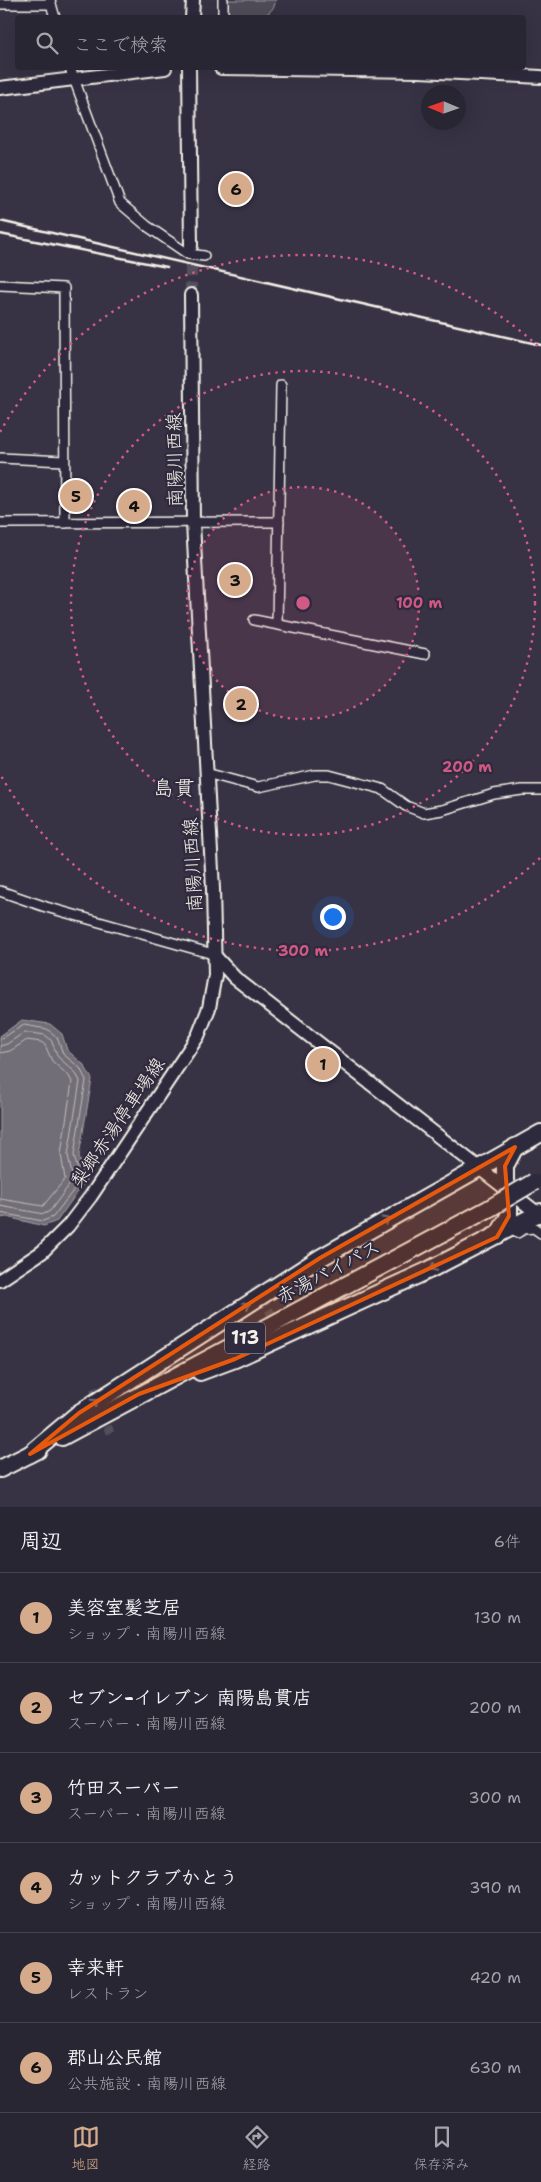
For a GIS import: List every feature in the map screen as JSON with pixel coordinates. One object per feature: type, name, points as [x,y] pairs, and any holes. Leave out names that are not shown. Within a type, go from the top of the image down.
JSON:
[{"type":"highway","points":[[30,1454],[79,1413],[281,1283],[541,1133]]},
{"type":"highway","points":[[497,1236],[509,1216],[509,1192],[505,1182],[505,1166],[516,1147]]},
{"type":"highway","name":"赤湯バイパス","points":[[0,1470],[490,1208],[538,1180]]},
{"type":"highway","points":[[139,1394],[235,1359],[430,1270],[540,1214]]},
{"type":"main road","points":[[192,15],[193,0]]},
{"type":"main road","points":[[0,88],[72,74],[134,70]]},
{"type":"main road","points":[[189,70],[191,246]]},
{"type":"main road","points":[[353,70],[541,77]]},
{"type":"main road","name":"南陽川西線","points":[[191,295],[193,523],[214,907],[213,954]]},
{"type":"main road","points":[[213,954],[235,978],[509,1192],[540,1214]]},
{"type":"main road","name":"梨郷赤湯停車場線","points":[[0,1280],[42,1252],[68,1226],[102,1180],[198,1036],[210,1008],[213,992],[215,975],[213,954]]},
{"type":"street","points":[[222,15],[223,0]]},
{"type":"street","points":[[0,4],[50,2],[54,15]]},
{"type":"street","points":[[72,74],[120,203],[147,226],[188,254],[204,256]]},
{"type":"street","points":[[0,285],[64,288],[65,523]]},
{"type":"street","points":[[277,624],[281,385]]},
{"type":"street","points":[[0,458],[64,461]]},
{"type":"street","points":[[0,522],[279,522]]},
{"type":"street","points":[[254,620],[425,654]]},
{"type":"street","points":[[206,773],[258,787],[315,774],[329,775],[382,789],[406,806],[424,813],[442,810],[494,794],[541,790]]},
{"type":"street","points":[[0,892],[46,907],[213,954]]},
{"type":"street","points":[[459,1263],[524,1228],[534,1228],[541,1233]]},
{"type":"highlighted area","points":[[515,1147],[505,1166],[509,1216],[497,1237],[235,1359],[139,1394],[30,1454],[79,1413],[320,1258]]},
{"type":"shaded area","points":[[225,0],[276,0],[269,12],[263,15],[225,15]]},
{"type":"water","points":[[22,1020],[50,1024],[62,1034],[67,1050],[84,1065],[92,1079],[79,1156],[86,1180],[57,1221],[44,1226],[7,1217],[0,1218],[0,1036]]},
{"type":"tunnel","points":[[191,246],[191,295]]},
{"type":"tunnel","points":[[254,1287],[291,1344]]},
{"type":"tunnel","points":[[94,1388],[110,1433]]},
{"type":"railway","points":[[0,221],[541,345]]},
{"type":"railway","points":[[0,234],[167,267]]},
{"type":"place","name":"郡山公民館","points":[[236,189]]},
{"type":"place","name":"幸来軒","points":[[76,496]]},
{"type":"place","name":"カットクラブかとう","points":[[134,506]]},
{"type":"place","name":"竹田スーパー","points":[[235,580]]},
{"type":"place","name":"セブン-イレブン 南陽島貫店","points":[[241,704]]},
{"type":"place","name":"美容室髪芝居","points":[[323,1064]]},
{"type":"district","name":"島貫","points":[[174,788]]}]
